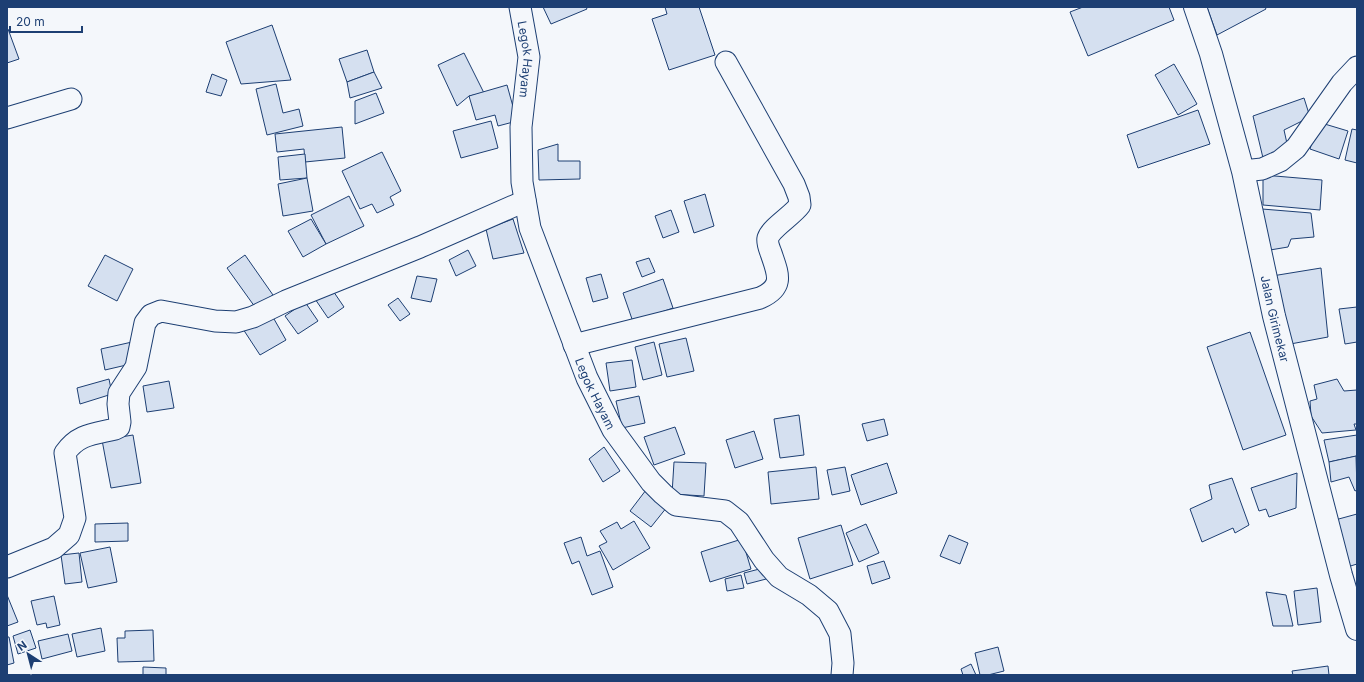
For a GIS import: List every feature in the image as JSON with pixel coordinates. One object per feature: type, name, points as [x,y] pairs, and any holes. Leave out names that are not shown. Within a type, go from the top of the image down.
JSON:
[{"type":"street","name":"Legok Hayam","points":[[520,7],[529,57],[522,127],[522,182],[525,201],[530,228],[587,378],[613,430],[658,490],[676,505],[725,511],[739,522],[764,560],[779,577],[809,595],[828,610],[840,634],[843,663],[842,675]]},
{"type":"street","name":"Jalan Girimekar","points":[[1195,7],[1211,54],[1243,171],[1274,316],[1341,576],[1357,629]]},
{"type":"street","points":[[574,344],[760,298],[770,294],[777,286],[777,272],[767,240],[770,233],[800,205],[799,197],[794,184],[726,62]]},
{"type":"street","points":[[1243,171],[1262,169],[1280,161],[1296,148],[1342,83],[1357,67]]},
{"type":"street","points":[[7,118],[71,99]]},
{"type":"street","points":[[7,568],[54,548],[69,534],[75,518],[64,453],[71,444],[80,438],[119,427],[119,393],[136,367],[144,323],[152,315],[161,311],[215,321],[236,322],[253,317],[286,301],[420,247],[525,201]]},
{"type":"building","points":[[543,7],[586,7],[587,9],[551,24]]},
{"type":"building","points":[[665,7],[699,7],[715,55],[669,70],[652,19],[667,14]]},
{"type":"building","points":[[1083,7],[1169,7],[1174,20],[1088,56],[1070,12]]},
{"type":"building","points":[[1207,7],[1265,7],[1266,9],[1217,35]]},
{"type":"building","points":[[272,25],[291,80],[241,84],[226,42]]},
{"type":"building","points":[[8,29],[19,59],[7,63],[7,30]]},
{"type":"building","points":[[367,50],[374,72],[347,82],[339,59]]},
{"type":"building","points":[[464,53],[484,93],[469,96],[457,106],[438,65]]},
{"type":"building","points":[[1174,64],[1197,104],[1178,115],[1155,75]]},
{"type":"building","points":[[374,72],[382,88],[350,98],[347,82]]},
{"type":"building","points":[[212,74],[227,80],[221,96],[206,92]]},
{"type":"building","points":[[276,84],[283,113],[299,109],[303,126],[267,135],[256,89]]},
{"type":"building","points":[[507,85],[517,121],[498,126],[495,115],[476,120],[469,96]]},
{"type":"building","points":[[376,93],[384,113],[355,124],[355,101]]},
{"type":"building","points":[[1304,98],[1310,117],[1284,130],[1288,148],[1263,158],[1253,116]]},
{"type":"building","points":[[1198,110],[1210,144],[1138,168],[1127,135]]},
{"type":"building","points":[[491,121],[498,148],[461,158],[453,131]]},
{"type":"building","points":[[1318,122],[1348,131],[1339,159],[1310,149]]},
{"type":"building","points":[[342,127],[345,158],[305,162],[304,149],[277,152],[275,134]]},
{"type":"building","points":[[1352,129],[1357,130],[1357,163],[1345,160]]},
{"type":"building","points":[[558,144],[558,161],[580,161],[580,179],[539,180],[538,150]]},
{"type":"building","points":[[382,152],[401,191],[390,197],[394,205],[377,213],[372,204],[360,209],[342,171]]},
{"type":"building","points":[[305,154],[307,178],[280,180],[278,157]]},
{"type":"building","points":[[1263,175],[1322,180],[1320,210],[1263,205]]},
{"type":"building","points":[[307,178],[313,211],[283,216],[278,184]]},
{"type":"building","points":[[705,194],[714,226],[694,233],[684,201]]},
{"type":"building","points":[[349,196],[364,226],[326,244],[311,215]]},
{"type":"building","points":[[1262,209],[1311,213],[1314,237],[1291,239],[1288,247],[1270,250]]},
{"type":"building","points":[[671,210],[679,232],[663,238],[655,216]]},
{"type":"building","points":[[311,219],[326,244],[303,257],[288,231]]},
{"type":"building","points":[[513,219],[524,253],[493,259],[486,229]]},
{"type":"building","points":[[468,250],[476,266],[456,276],[449,260]]},
{"type":"building","points":[[105,255],[133,269],[117,301],[88,286]]},
{"type":"building","points":[[245,255],[273,295],[255,307],[227,268]]},
{"type":"building","points":[[649,258],[655,272],[642,277],[636,262]]},
{"type":"building","points":[[1321,268],[1328,337],[1285,345],[1272,276]]},
{"type":"building","points":[[601,274],[608,298],[593,302],[586,278]]},
{"type":"building","points":[[417,276],[437,279],[431,302],[411,298]]},
{"type":"building","points":[[663,279],[673,308],[633,322],[623,293]]},
{"type":"building","points":[[329,285],[344,307],[328,318],[313,296]]},
{"type":"building","points":[[398,298],[410,314],[400,321],[388,305]]},
{"type":"building","points":[[305,302],[318,321],[298,334],[285,316]]},
{"type":"building","points":[[1357,307],[1357,342],[1345,344],[1339,309]]},
{"type":"building","points":[[270,312],[286,340],[260,355],[243,329]]},
{"type":"building","points":[[1250,332],[1286,435],[1243,450],[1207,347]]},
{"type":"building","points":[[686,338],[694,371],[667,377],[659,344]]},
{"type":"building","points":[[132,342],[135,363],[105,370],[101,349]]},
{"type":"building","points":[[654,342],[662,375],[643,380],[635,347]]},
{"type":"building","points":[[632,360],[636,387],[610,391],[606,363]]},
{"type":"building","points":[[109,379],[112,394],[80,404],[77,388]]},
{"type":"building","points":[[1337,379],[1344,391],[1357,390],[1357,424],[1354,424],[1356,430],[1322,433],[1311,416],[1310,401],[1317,399],[1314,385]]},
{"type":"building","points":[[169,381],[174,408],[147,412],[143,386]]},
{"type":"building","points":[[639,396],[645,423],[622,428],[616,401]]},
{"type":"building","points":[[799,415],[804,455],[780,458],[774,419]]},
{"type":"building","points":[[884,419],[888,435],[867,441],[862,424]]},
{"type":"building","points":[[675,427],[685,454],[654,465],[644,437]]},
{"type":"building","points":[[754,431],[763,459],[735,468],[726,440]]},
{"type":"building","points":[[133,435],[141,483],[111,488],[102,440]]},
{"type":"building","points":[[1357,435],[1357,456],[1329,462],[1324,440]]},
{"type":"building","points":[[604,447],[620,471],[603,482],[589,459]]},
{"type":"building","points":[[1356,456],[1357,490],[1355,491],[1349,477],[1331,482],[1329,462]]},
{"type":"building","points":[[674,462],[706,463],[704,496],[672,494]]},
{"type":"building","points":[[887,463],[897,493],[861,505],[851,475]]},
{"type":"building","points":[[816,467],[819,499],[771,504],[768,472]]},
{"type":"building","points":[[845,467],[850,491],[832,495],[827,470]]},
{"type":"building","points":[[1297,473],[1296,508],[1269,517],[1266,509],[1259,511],[1251,488]]},
{"type":"building","points":[[1232,478],[1249,525],[1235,533],[1233,528],[1202,542],[1190,509],[1212,499],[1209,485]]},
{"type":"building","points":[[646,490],[667,507],[651,527],[630,511]]},
{"type":"building","points":[[1357,514],[1357,564],[1344,568],[1335,520]]},
{"type":"building","points":[[634,521],[650,548],[613,570],[599,546],[607,542],[600,531],[617,522],[621,529]]},
{"type":"building","points":[[128,523],[128,541],[95,542],[95,524]]},
{"type":"building","points":[[866,524],[879,553],[859,562],[846,533]]},
{"type":"building","points":[[841,525],[853,565],[810,579],[798,538]]},
{"type":"building","points":[[949,535],[968,543],[960,564],[940,556]]},
{"type":"building","points":[[581,537],[587,556],[600,551],[613,587],[592,595],[579,561],[572,564],[564,543]]},
{"type":"building","points":[[742,539],[751,569],[710,582],[701,552]]},
{"type":"building","points":[[110,547],[117,582],[88,588],[80,553]]},
{"type":"building","points":[[79,553],[82,582],[65,584],[61,555]]},
{"type":"building","points":[[884,561],[890,578],[872,584],[867,566]]},
{"type":"building","points":[[767,567],[770,578],[747,584],[744,573]]},
{"type":"building","points":[[741,575],[744,588],[727,591],[725,579]]},
{"type":"building","points":[[1317,588],[1321,622],[1298,625],[1294,591]]},
{"type":"building","points":[[1266,592],[1286,595],[1293,626],[1273,626]]},
{"type":"building","points":[[7,595],[18,622],[7,626]]},
{"type":"building","points":[[54,596],[60,625],[47,628],[46,623],[37,625],[31,601]]},
{"type":"building","points":[[101,628],[105,651],[77,657],[72,634]]},
{"type":"building","points":[[30,630],[36,648],[18,654],[13,636]]},
{"type":"building","points":[[153,630],[154,661],[118,662],[117,638],[125,638],[125,631]]},
{"type":"building","points":[[68,634],[72,651],[42,659],[38,641]]},
{"type":"building","points":[[7,637],[9,637],[14,663],[7,665]]},
{"type":"building","points":[[998,647],[1004,671],[988,675],[980,675],[975,653]]},
{"type":"building","points":[[971,664],[976,675],[963,675],[961,669]]},
{"type":"building","points":[[1328,666],[1329,675],[1293,675],[1292,671]]},
{"type":"building","points":[[143,667],[166,668],[166,675],[143,675]]}]
